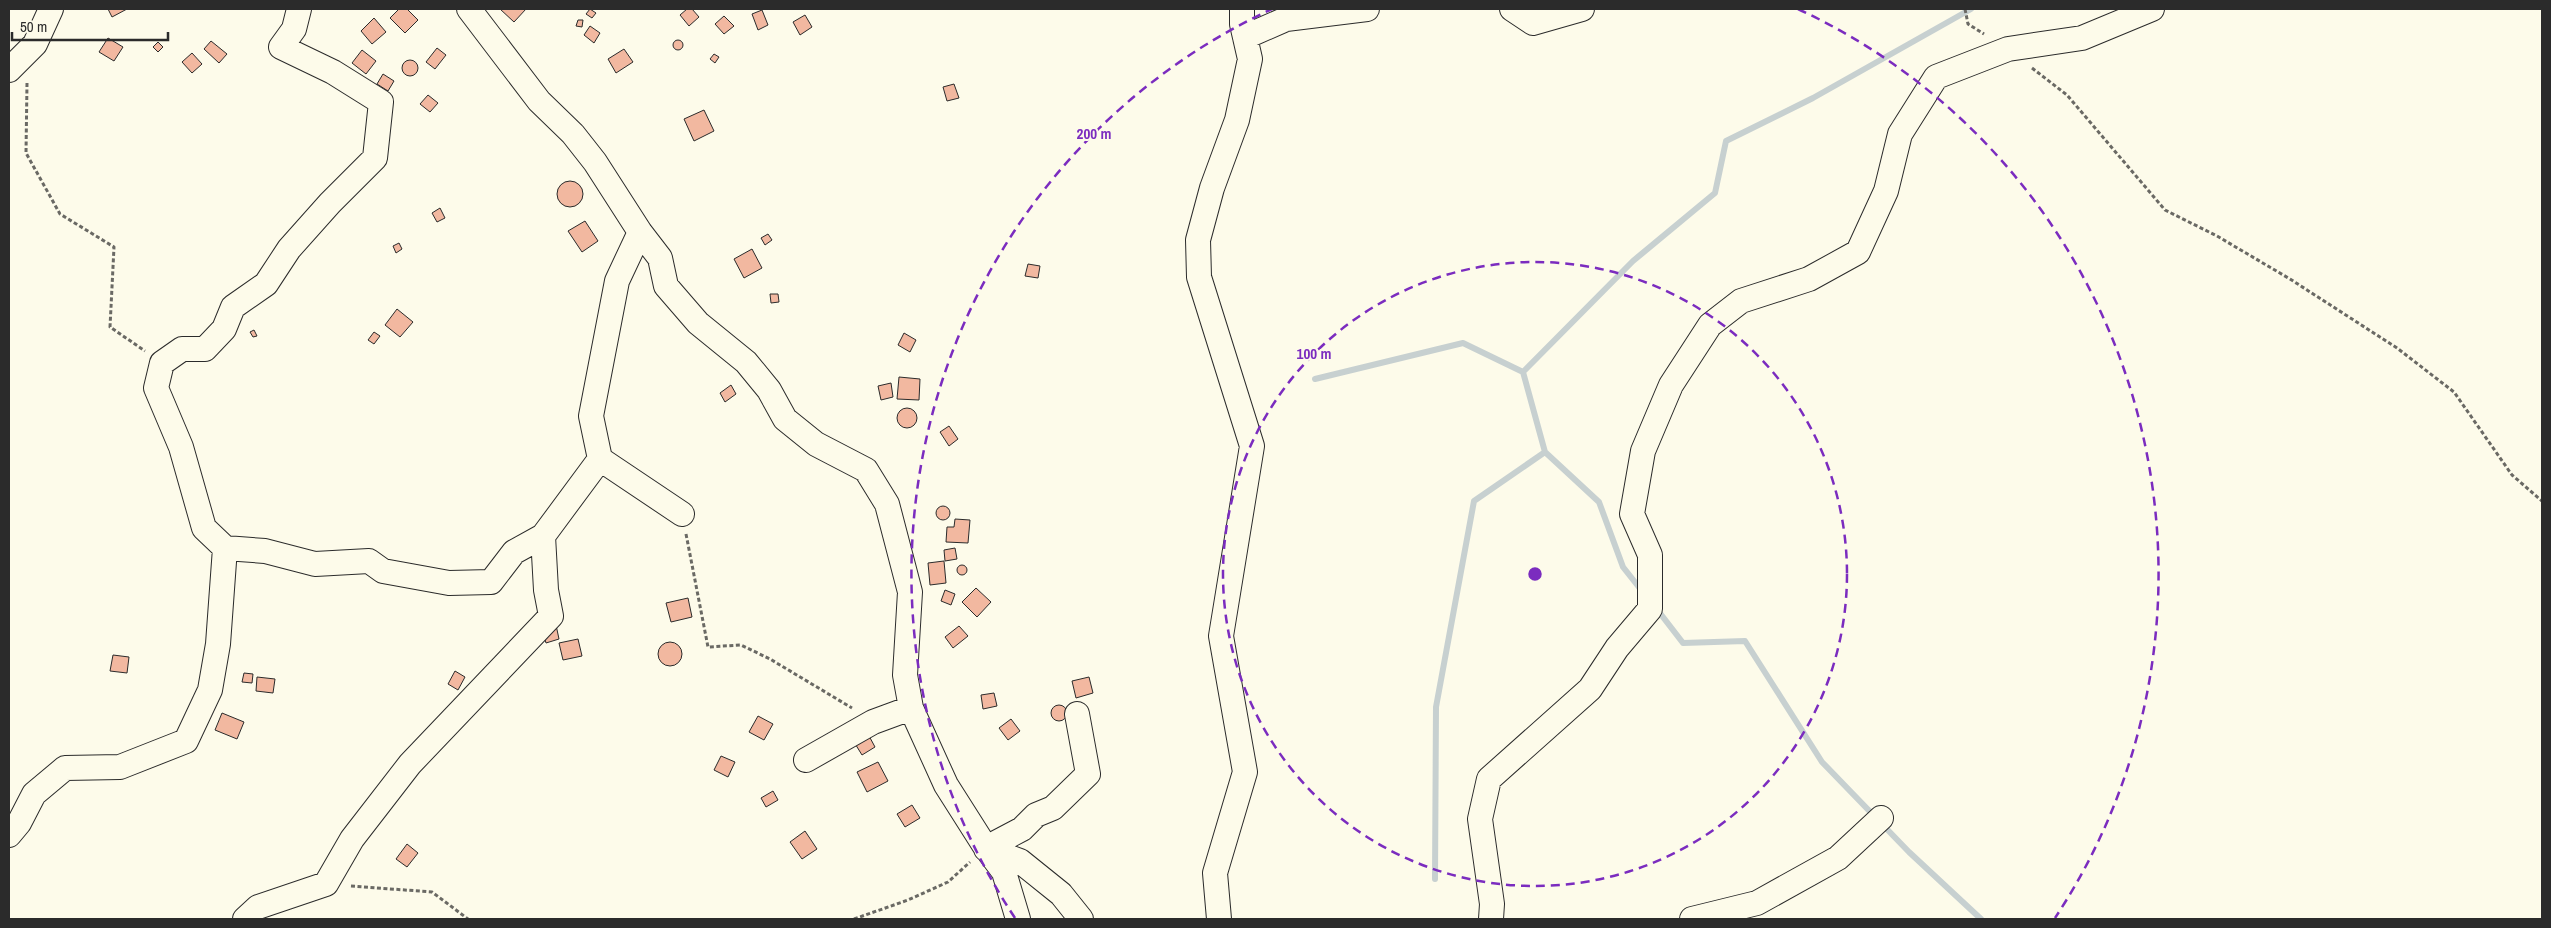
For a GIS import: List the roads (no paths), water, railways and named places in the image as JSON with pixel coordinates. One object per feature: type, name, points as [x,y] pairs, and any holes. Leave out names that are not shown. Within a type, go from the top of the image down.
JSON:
[{"type":"street","points":[[9,70],[28,52],[39,36],[51,9]]},
{"type":"street","points":[[299,9],[294,29],[281,47],[333,72],[381,102],[375,158],[289,248],[266,284],[232,307],[224,329],[205,349],[182,348],[162,363],[156,388],[181,447],[204,528],[226,548],[265,550],[315,564],[369,561],[383,571],[449,583],[491,582],[514,552],[543,536],[600,459]]},
{"type":"street","points":[[469,9],[539,101],[572,134],[595,162],[640,232],[660,258],[666,286],[698,322],[746,362],[769,390],[785,419],[816,444],[866,470],[887,504],[910,592],[905,675],[911,708],[946,785],[986,848],[1004,872],[1018,919]]},
{"type":"street","points":[[1219,919],[1215,874],[1245,772],[1221,636],[1252,446],[1199,277],[1198,240],[1212,188],[1237,120],[1250,59],[1242,9]]},
{"type":"street","points":[[1245,37],[1286,19],[1367,9]]},
{"type":"street","points":[[1512,9],[1533,23],[1582,9]]},
{"type":"street","points":[[1491,919],[1492,904],[1480,819],[1489,779],[1590,689],[1617,648],[1650,609],[1650,555],[1632,514],[1643,451],[1671,385],[1710,324],[1742,301],[1809,279],[1858,252],[1886,190],[1900,134],[1936,76],[2008,49],[2082,38],[2152,9]]},
{"type":"street","points":[[640,232],[617,281],[591,416],[600,459],[682,514]]},
{"type":"street","points":[[245,919],[258,907],[326,884],[352,839],[410,764],[551,616],[546,590],[543,536]]},
{"type":"street","points":[[9,835],[19,823],[34,794],[65,768],[120,767],[186,741],[210,690],[218,644],[226,548]]},
{"type":"street","points":[[806,760],[873,722],[911,708]]},
{"type":"street","points":[[986,848],[1022,829],[1036,815],[1053,808],[1088,774],[1077,714]]},
{"type":"street","points":[[1692,919],[1757,903],[1838,858],[1881,818]]},
{"type":"street","points":[[986,848],[1020,861],[1061,894],[1081,919]]},
{"type":"waterway","points":[[1315,379],[1463,343],[1523,372],[1633,261],[1715,193],[1726,141],[1813,98],[1971,9]]},
{"type":"waterway","points":[[1435,879],[1436,707],[1474,501],[1545,452],[1523,372]]},
{"type":"waterway","points":[[1545,452],[1599,502],[1623,567],[1642,591]]},
{"type":"waterway","points":[[1656,608],[1683,643],[1745,641],[1822,762],[1909,852],[1981,919]]}]
